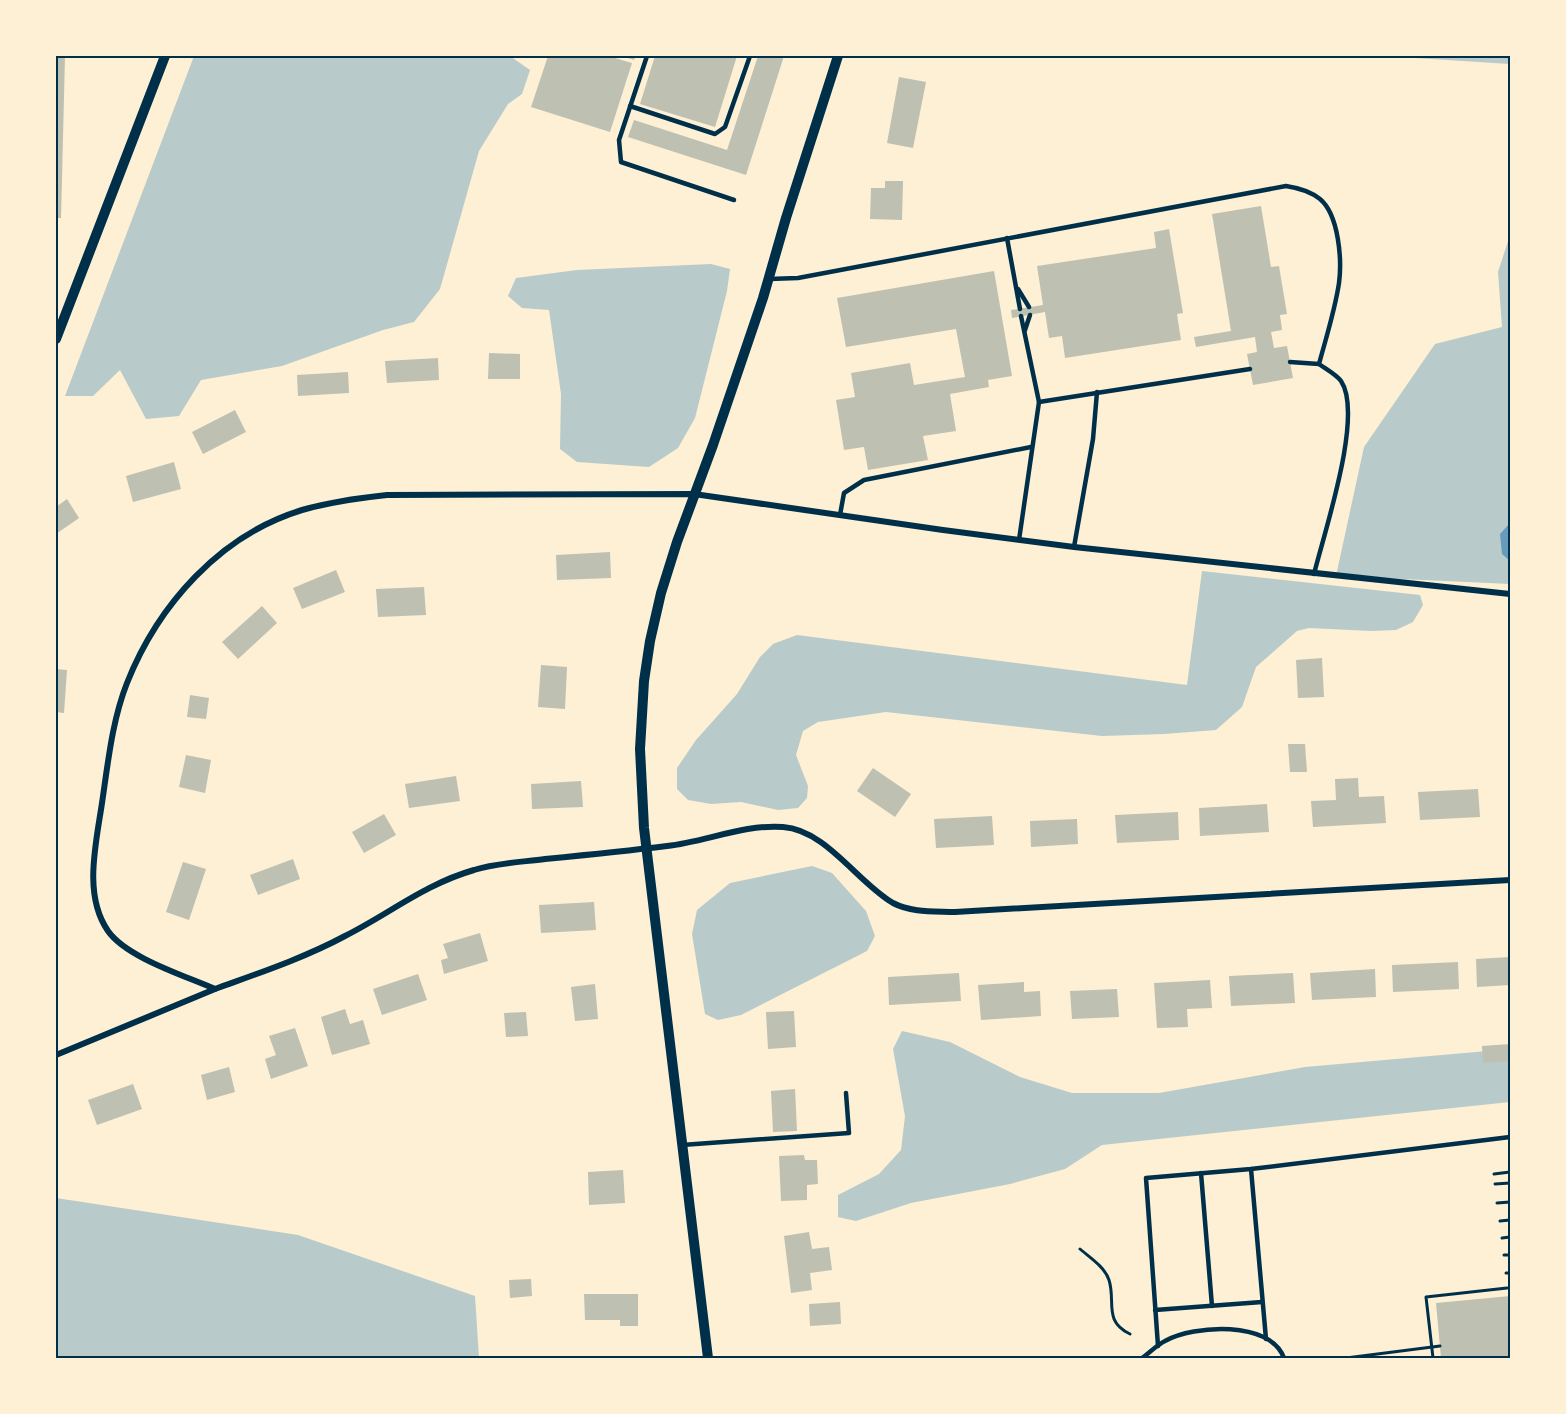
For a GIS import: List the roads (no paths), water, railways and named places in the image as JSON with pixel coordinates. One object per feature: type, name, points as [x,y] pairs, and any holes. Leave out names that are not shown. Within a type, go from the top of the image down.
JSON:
[{"type":"street","points":[[56,339],[165,56]]},
{"type":"street","points":[[708,1359],[646,848],[640,749],[644,681],[661,593],[769,279],[838,56]]},
{"type":"street","points":[[215,989],[125,948],[110,934],[101,920],[93,885],[96,845],[111,745],[127,684],[143,647],[188,585],[234,542],[260,527],[301,510],[343,500],[387,495],[694,495],[1074,547],[1510,594]]},
{"type":"street","points":[[56,1055],[337,940],[428,888],[474,870],[503,864],[669,846],[761,827],[794,829],[817,839],[893,903],[925,911],[967,911],[1510,880]]},
{"type":"lane","points":[[647,56],[619,140],[621,162],[734,200]]},
{"type":"lane","points":[[630,105],[715,134],[725,127],[750,56]]},
{"type":"lane","points":[[769,279],[798,278],[1286,186],[1306,190],[1322,201],[1334,218],[1338,241],[1339,281],[1319,364]]},
{"type":"lane","points":[[1007,238],[1020,309]]},
{"type":"lane","points":[[1016,285],[1029,307]]},
{"type":"lane","points":[[1025,332],[1030,315]]},
{"type":"lane","points":[[1019,540],[1039,402],[1021,316]]},
{"type":"lane","points":[[1290,362],[1319,364],[1341,380],[1347,396],[1349,415],[1343,457],[1314,574]]},
{"type":"lane","points":[[1039,402],[1250,369]]},
{"type":"lane","points":[[1074,547],[1093,439],[1096,392]]},
{"type":"lane","points":[[840,515],[844,493],[864,480],[1031,447]]},
{"type":"lane","points":[[682,1145],[849,1132],[846,1093]]},
{"type":"lane","points":[[1158,1346],[1146,1178],[1251,1169],[1510,1137]]},
{"type":"lane","points":[[1251,1169],[1266,1339]]},
{"type":"lane","points":[[1201,1173],[1212,1306]]},
{"type":"lane","points":[[1155,1310],[1262,1302]]},
{"type":"lane","points":[[1143,1359],[1164,1341],[1184,1334],[1215,1328],[1241,1330],[1275,1343],[1284,1359]]},
{"type":"water","points":[[1510,523],[1510,561],[1502,554],[1500,534]]}]
